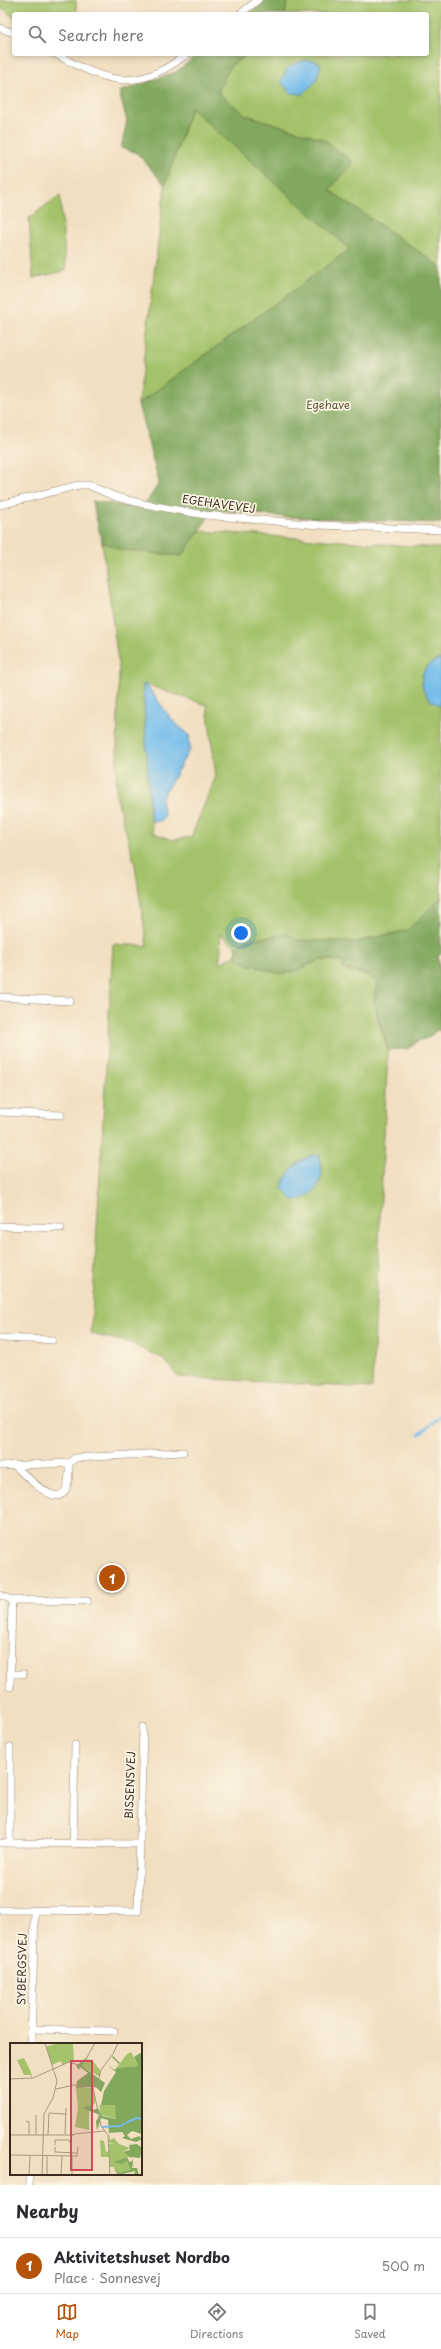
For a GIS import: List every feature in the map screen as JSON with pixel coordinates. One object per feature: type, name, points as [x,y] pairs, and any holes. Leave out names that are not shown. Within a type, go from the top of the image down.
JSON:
[{"type":"street","points":[[243,12],[258,0]]},
{"type":"street","points":[[0,28],[12,32]]},
{"type":"street","points":[[59,56],[101,76],[120,81],[141,78],[158,72],[185,56]]},
{"type":"street","name":"EGEHAVEVEJ","points":[[0,505],[79,485],[88,485],[116,497],[205,515],[319,525],[441,530]]},
{"type":"street","points":[[0,997],[70,1000]]},
{"type":"street","points":[[0,1112],[61,1115]]},
{"type":"street","points":[[0,1226],[61,1228]]},
{"type":"street","points":[[0,1338],[52,1340]]},
{"type":"street","points":[[0,1466],[69,1463],[75,1458],[183,1452]]},
{"type":"street","points":[[14,1465],[47,1494],[53,1495],[63,1494],[68,1486],[69,1463]]},
{"type":"street","points":[[0,1595],[12,1600],[87,1601]]},
{"type":"street","points":[[10,1687],[12,1600]]},
{"type":"street","points":[[11,1674],[23,1674]]},
{"type":"street","name":"BISSENSVEJ","points":[[34,1910],[138,1911],[143,1727]]},
{"type":"street","points":[[73,1843],[75,1746]]},
{"type":"street","points":[[10,1747],[10,1843]]},
{"type":"street","points":[[0,1842],[139,1844]]},
{"type":"street","points":[[0,1910],[34,1910]]},
{"type":"street","name":"SYBERGSVEJ","points":[[31,2043],[34,1910]]},
{"type":"street","points":[[32,2029],[114,2031]]},
{"type":"street","points":[[28,2185],[29,2175]]},
{"type":"green space","points":[[0,0],[76,0],[77,12],[12,12],[12,16],[4,9],[0,10]]},
{"type":"green space","points":[[265,0],[287,0],[285,12],[250,12]]},
{"type":"green space","points":[[287,0],[437,0],[441,5],[441,267],[329,190],[354,163],[323,139],[246,115],[218,93],[230,66],[245,56],[429,56],[429,12],[285,12]]},
{"type":"green space","name":"Egehave","points":[[196,56],[245,56],[230,66],[218,93],[246,115],[323,139],[354,163],[329,190],[441,267],[441,523],[284,517],[214,509],[182,556],[121,550],[102,542],[92,501],[142,509],[159,483],[138,404],[350,249],[191,108],[165,185],[137,153],[121,148],[127,121],[119,92],[176,72]]},
{"type":"green space","points":[[191,108],[351,249],[138,404],[165,185]]},
{"type":"green space","points":[[60,195],[66,271],[33,278],[29,218]]},
{"type":"green space","points":[[199,531],[441,548],[441,897],[408,930],[356,942],[297,940],[288,934],[246,940],[237,947],[220,934],[221,951],[219,963],[235,956],[252,965],[272,972],[282,973],[291,972],[318,961],[334,960],[344,963],[348,972],[369,975],[376,982],[377,1017],[388,1050],[372,1388],[178,1377],[164,1359],[130,1343],[91,1334],[113,944],[147,946],[135,865],[116,795],[119,669],[102,542],[121,550],[182,556]],"holes":[[[144,684],[207,705],[216,776],[191,837],[172,840],[153,833],[150,816]]]},
{"type":"green space","points":[[441,897],[441,954],[438,957],[441,981],[441,1031],[437,1030],[428,1038],[418,1041],[407,1049],[388,1050],[374,1001],[376,982],[369,975],[343,969],[344,963],[334,960],[318,961],[298,970],[278,973],[249,964],[235,956],[237,947],[246,940],[288,934],[297,940],[356,942],[408,930]]},
{"type":"water","points":[[307,60],[315,61],[321,64],[316,81],[303,94],[291,93],[281,82],[283,77],[290,66]]},
{"type":"water","points":[[441,659],[441,706],[433,702],[427,696],[423,689],[422,682],[423,674],[426,668],[432,662]]},
{"type":"water","points":[[143,684],[148,687],[172,720],[189,735],[190,749],[161,799],[164,815],[161,821],[152,821],[150,816]]},
{"type":"water","points":[[315,1154],[320,1157],[322,1172],[319,1184],[311,1194],[305,1198],[297,1201],[292,1199],[282,1188],[287,1176],[294,1167],[304,1159]]},
{"type":"waterway","points":[[419,1435],[441,1415]]},
{"type":"place","name":"Aktivitetshuset Nordbo","points":[[112,1578]]}]
